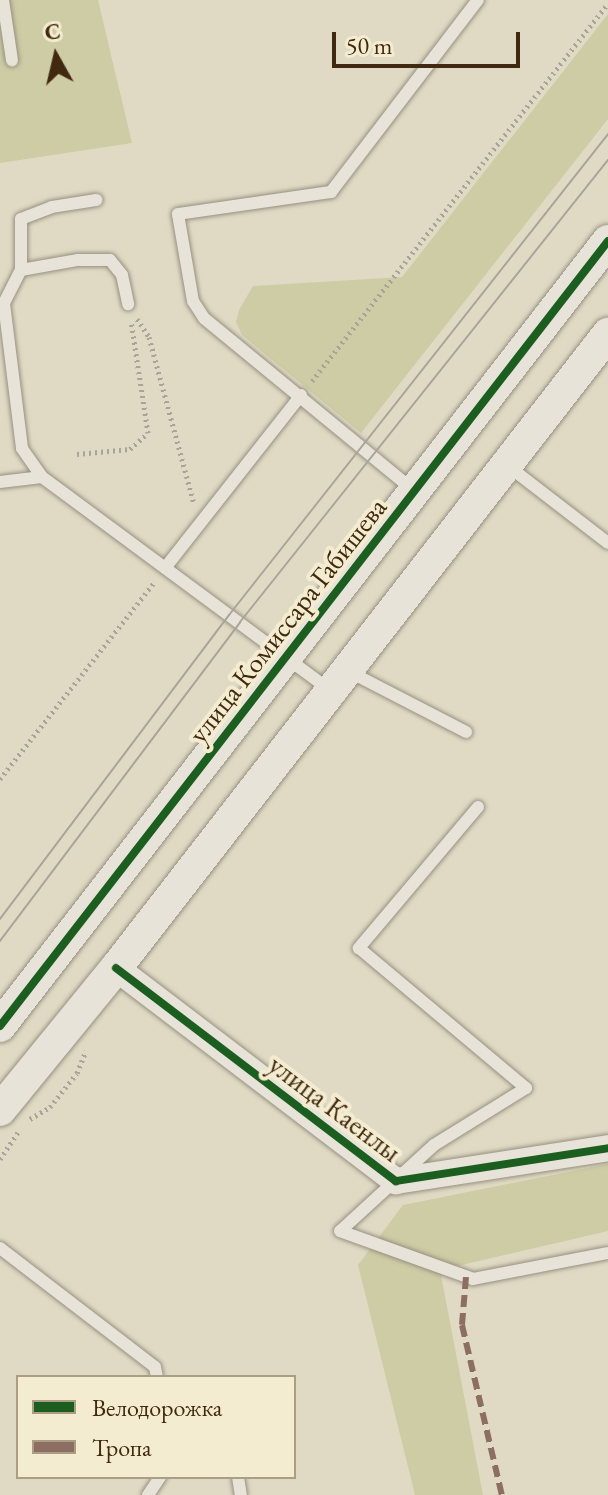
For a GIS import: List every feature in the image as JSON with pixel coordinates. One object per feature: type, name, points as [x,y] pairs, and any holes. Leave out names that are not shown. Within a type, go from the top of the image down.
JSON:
[{"type":"street","name":"улица Комиссара Габишева","points":[[0,1026],[608,241]]},
{"type":"street","points":[[0,1110],[116,968],[337,679],[608,334]]},
{"type":"street","name":"улица Каенлы","points":[[116,968],[396,1181],[608,1148]]},
{"type":"lane","points":[[3,0],[12,60]]},
{"type":"lane","points":[[414,492],[301,395],[204,318],[193,301],[178,214],[331,192],[478,0]]},
{"type":"lane","points":[[96,200],[52,207],[21,219],[21,270],[4,303],[22,448],[42,477],[286,656],[466,732]]},
{"type":"lane","points":[[21,270],[78,260],[110,260],[122,275],[128,304]]},
{"type":"lane","points":[[165,568],[301,395]]},
{"type":"lane","points":[[506,464],[608,543]]},
{"type":"lane","points":[[0,482],[42,477]]},
{"type":"lane","points":[[478,807],[359,948],[526,1088],[434,1145],[340,1231],[473,1279],[608,1253]]},
{"type":"lane","points":[[0,1248],[155,1367],[157,1375]]},
{"type":"path","points":[[301,395],[608,4]]},
{"type":"path","points":[[77,454],[130,449],[148,433],[128,304]]},
{"type":"path","points":[[128,304],[149,337],[199,524]]},
{"type":"path","points":[[0,779],[165,568]]},
{"type":"green space","points":[[0,0],[98,0],[132,143],[0,163]]},
{"type":"green space","points":[[608,14],[608,119],[361,433],[242,335],[236,322],[239,310],[253,286],[402,277]]},
{"type":"green space","points":[[608,1164],[608,1231],[440,1270],[483,1495],[415,1495],[358,1265],[403,1205]]},
{"type":"tram line","points":[[0,919],[229,615],[608,134]]},
{"type":"tram line","points":[[0,941],[240,622],[608,160]]},
{"type":"marked path","points":[[466,1277],[462,1325],[502,1495]]},
{"type":"cycle path","points":[[0,1026],[608,241]]},
{"type":"cycle path","points":[[116,968],[396,1181],[608,1148]]}]
